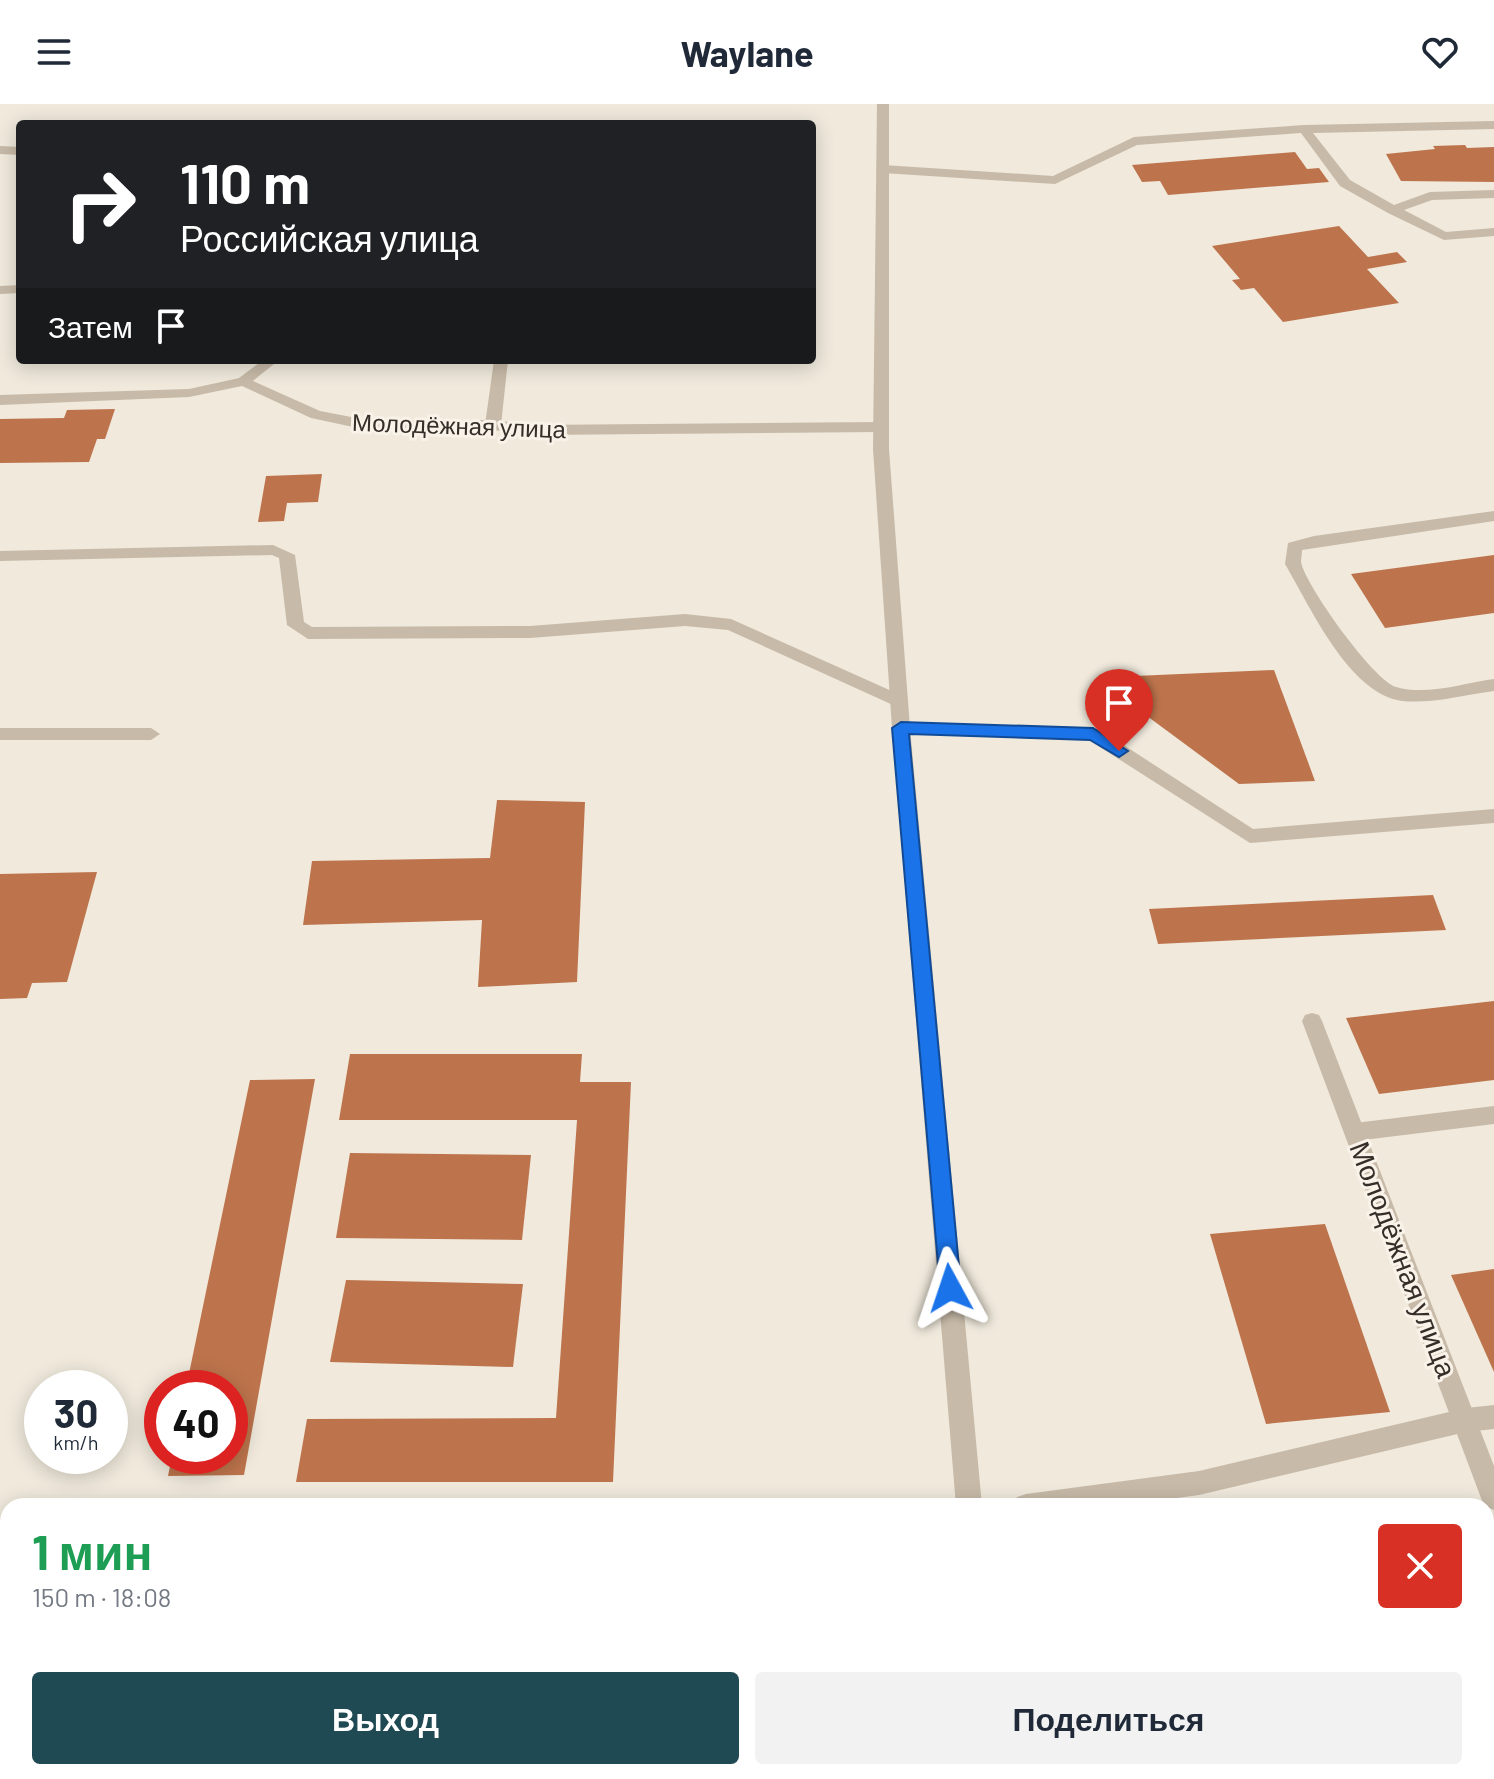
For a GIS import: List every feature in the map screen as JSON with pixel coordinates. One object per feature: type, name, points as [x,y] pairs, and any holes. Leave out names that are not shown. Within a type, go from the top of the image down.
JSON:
[{"type":"street","points":[[883,104],[880,427],[901,728],[968,1498]]},
{"type":"street","points":[[883,169],[1055,180],[1134,141],[1304,129],[1494,125]]},
{"type":"street","points":[[1304,129],[1345,183],[1393,210],[1444,236],[1494,232]]},
{"type":"street","points":[[1393,210],[1430,196],[1494,194]]},
{"type":"street","points":[[0,400],[189,393],[244,381],[267,364]]},
{"type":"street","points":[[493,425],[501,364]]},
{"type":"street","name":"Молодёжная улица","points":[[244,381],[316,415],[372,426],[493,425],[535,430],[880,427]]},
{"type":"street","points":[[1494,516],[1314,541],[1294,547],[1293,564],[1360,671],[1387,692],[1425,694],[1494,685]]},
{"type":"street","points":[[0,556],[273,550],[287,555],[296,625],[308,633],[530,632],[685,620],[731,625],[899,701]]},
{"type":"street","points":[[901,728],[1093,734],[1250,836],[1494,816]]},
{"type":"street","points":[[0,734],[151,734]]},
{"type":"street","name":"Молодёжная улица","points":[[1312,1021],[1494,1498]]},
{"type":"street","points":[[1355,1132],[1494,1115]]},
{"type":"street","points":[[1086,1498],[1199,1483],[1466,1420],[1494,1417]]},
{"type":"building","points":[[1465,145],[1467,148],[1494,147],[1494,182],[1401,181],[1386,154],[1435,149],[1433,146]]},
{"type":"building","points":[[1295,152],[1307,169],[1319,168],[1329,182],[1168,195],[1160,181],[1142,182],[1132,165]]},
{"type":"building","points":[[1339,226],[1368,257],[1397,252],[1407,262],[1367,269],[1399,303],[1283,322],[1254,288],[1241,290],[1232,280],[1240,279],[1212,246]]},
{"type":"building","points":[[115,409],[105,439],[97,439],[89,462],[0,463],[0,419],[64,418],[67,410]]},
{"type":"building","points":[[322,474],[318,502],[287,503],[284,521],[258,522],[266,476]]},
{"type":"building","points":[[1494,555],[1494,613],[1385,628],[1351,574]]},
{"type":"building","points":[[1274,670],[1315,781],[1239,784],[1147,716],[1135,676]]},
{"type":"building","points":[[497,800],[585,802],[577,982],[478,987],[482,920],[303,925],[312,861],[490,858]]},
{"type":"building","points":[[97,872],[67,982],[32,983],[27,998],[0,999],[0,874]]},
{"type":"building","points":[[1433,895],[1446,930],[1158,944],[1149,909]]},
{"type":"building","points":[[1494,1001],[1494,1080],[1379,1094],[1346,1018]]},
{"type":"building","points":[[350,1054],[582,1054],[580,1082],[631,1082],[613,1482],[296,1482],[307,1419],[556,1418],[577,1120],[339,1120]]},
{"type":"building","points":[[315,1079],[248,1453],[248,1370],[190,1370],[250,1080]]},
{"type":"building","points":[[350,1153],[531,1155],[522,1240],[336,1238]]},
{"type":"building","points":[[1325,1224],[1390,1412],[1266,1424],[1210,1234]]},
{"type":"building","points":[[1494,1269],[1494,1372],[1451,1275]]},
{"type":"building","points":[[346,1280],[523,1284],[513,1367],[330,1362]]},
{"type":"building","points":[[168,1474],[244,1474],[244,1475]]},
{"type":"route","points":[[950,1288],[901,728],[1093,734],[1119,751]]}]
